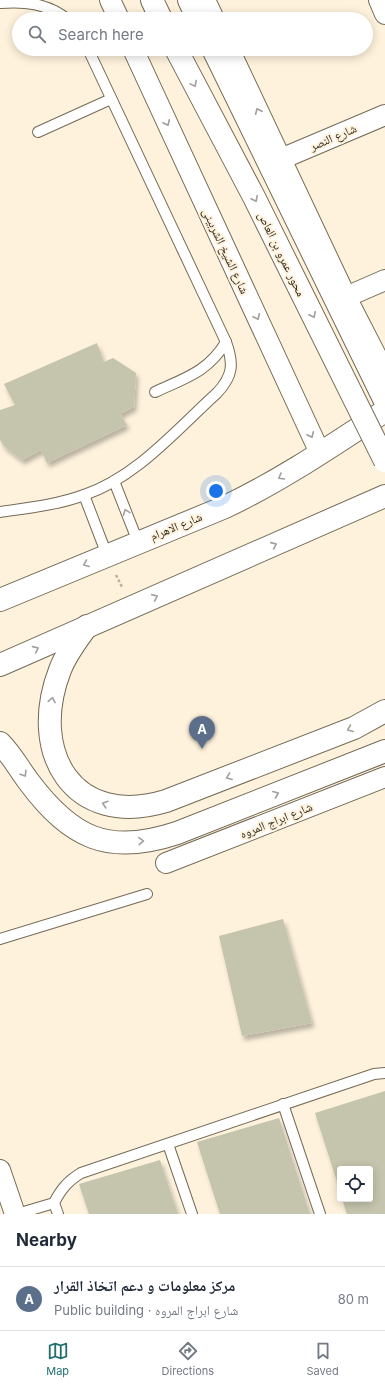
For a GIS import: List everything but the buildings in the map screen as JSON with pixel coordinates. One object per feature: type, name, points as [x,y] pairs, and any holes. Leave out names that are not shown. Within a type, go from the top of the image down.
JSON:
[{"type":"main road","points":[[152,0],[158,12]]},
{"type":"main road","points":[[189,0],[195,12]]},
{"type":"main road","name":"محور عمرو بن العاص","points":[[180,56],[254,197],[385,461]]},
{"type":"main road","points":[[216,56],[385,401]]},
{"type":"main road","name":"شارع الاهرام","points":[[0,600],[258,491],[385,411]]},
{"type":"main road","points":[[0,664],[385,496]]},
{"type":"main road","points":[[87,626],[66,656],[59,671],[52,696],[49,734],[54,756],[65,776],[82,793],[95,801],[110,806],[125,808],[139,807],[166,801],[354,728],[385,711]]},
{"type":"main road","points":[[0,743],[41,798],[66,822],[83,834],[96,839],[116,842],[155,840],[177,833],[385,751]]},
{"type":"street","points":[[110,0],[116,12]]},
{"type":"street","points":[[206,0],[211,12]]},
{"type":"street","points":[[379,0],[385,14]]},
{"type":"street","name":"شارع الشيخ الشربينى","points":[[136,56],[320,453]]},
{"type":"street","points":[[232,56],[346,297],[385,373]]},
{"type":"street","name":"شارع النصر","points":[[281,159],[385,115]]},
{"type":"street","points":[[346,297],[385,280]]},
{"type":"street","name":"شارع ابراج المروه","points":[[166,863],[385,777]]},
{"type":"street","points":[[0,1170],[16,1214]]},
{"type":"lane","points":[[0,3],[21,1],[45,6],[55,12]]},
{"type":"lane","points":[[0,512],[49,504],[84,495],[114,481],[142,461],[226,382],[231,369],[231,355],[226,342],[91,56]]},
{"type":"lane","points":[[38,132],[111,99]]},
{"type":"lane","points":[[155,392],[207,366],[218,355],[226,342]]},
{"type":"lane","points":[[114,481],[138,542]]},
{"type":"lane","points":[[84,495],[107,555]]},
{"type":"lane","points":[[0,939],[147,894]]},
{"type":"lane","points":[[58,1214],[54,1203],[60,1190],[69,1180],[81,1173],[374,1074],[385,1073]]},
{"type":"lane","points":[[283,1104],[320,1214]]},
{"type":"lane","points":[[168,1144],[192,1214]]},
{"type":"lane","points":[[16,1214],[54,1203]]},
{"type":"path","points":[[107,555],[131,608]]},
{"type":"place","name":"مركز معلومات و دعم اتخاذ القرار","points":[[202,749]]}]
